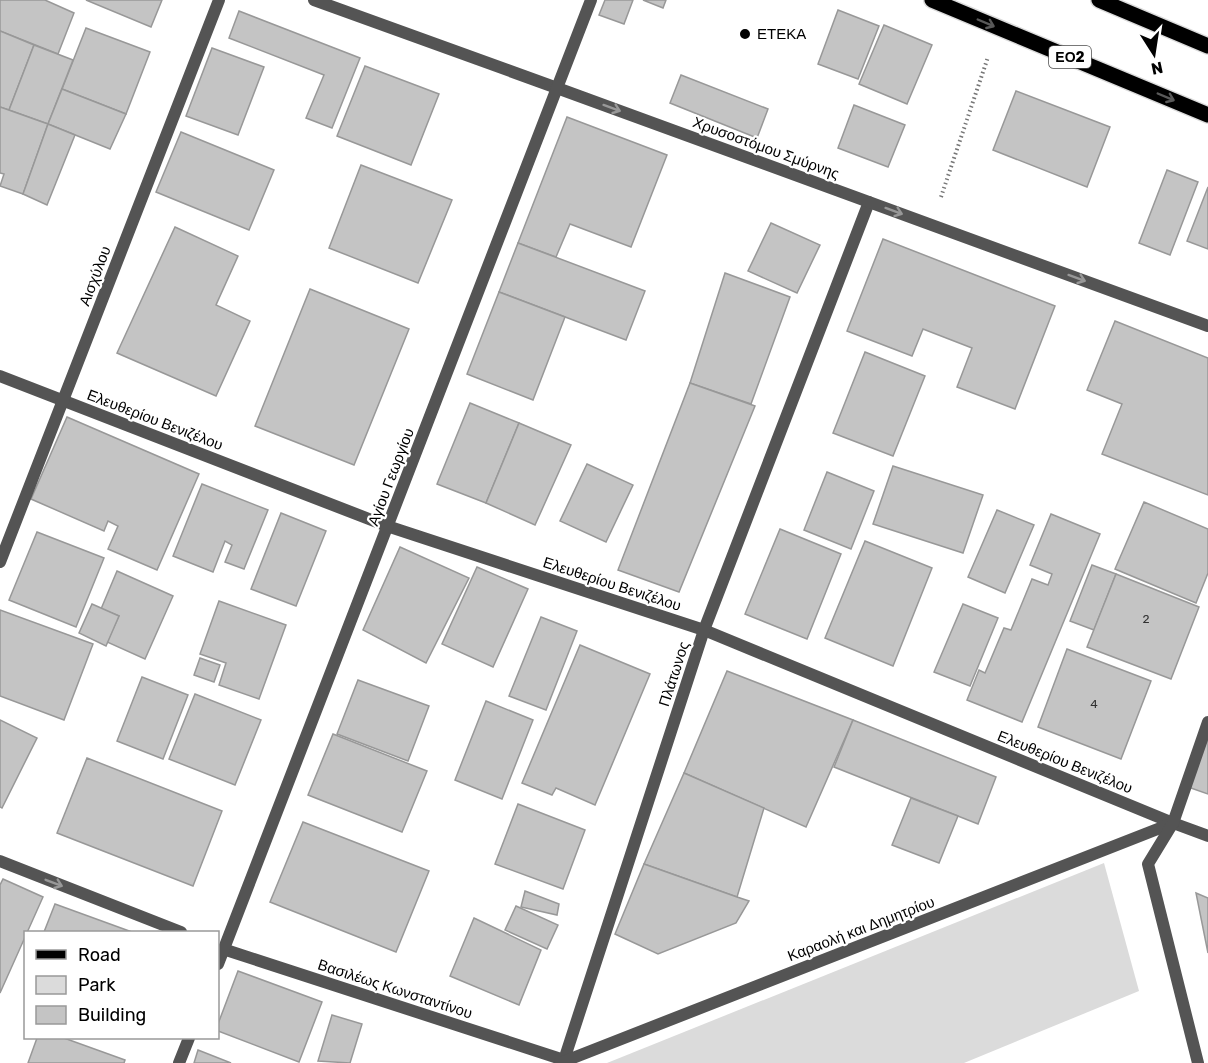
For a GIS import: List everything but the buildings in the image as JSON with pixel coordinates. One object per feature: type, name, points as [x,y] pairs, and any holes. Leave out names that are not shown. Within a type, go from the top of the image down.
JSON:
[{"type":"main road","name":"ΕΟ2","points":[[932,0],[1208,115]]},
{"type":"main road","points":[[1099,0],[1208,46]]},
{"type":"street","name":"Αισχύλου","points":[[0,562],[219,0]]},
{"type":"street","name":"Χρυσοστόμου Σμύρνης","points":[[314,0],[1208,326]]},
{"type":"street","name":"Αγίου Γεωργίου","points":[[220,948],[591,0]]},
{"type":"street","name":"Πλάτωνος","points":[[562,1062],[704,630],[869,202]]},
{"type":"street","name":"Ελευθερίου Βενιζέλου","points":[[0,376],[387,526],[704,630],[1208,836]]},
{"type":"street","points":[[1198,1063],[1148,864],[1173,823],[1208,722]]},
{"type":"street","name":"Καραολή και Δημητρίου","points":[[562,1062],[1173,823]]},
{"type":"street","points":[[0,861],[176,931]]},
{"type":"street","name":"Βασιλέως Κωνσταντίνου","points":[[220,948],[562,1062]]},
{"type":"street","points":[[179,1063],[189,1039]]},
{"type":"path","points":[[932,224],[998,27]]},
{"type":"green space","points":[[1104,863],[1139,991],[964,1063],[607,1063]]},
{"type":"place","name":"ΕΤΕΚΑ","points":[[745,34]]}]
